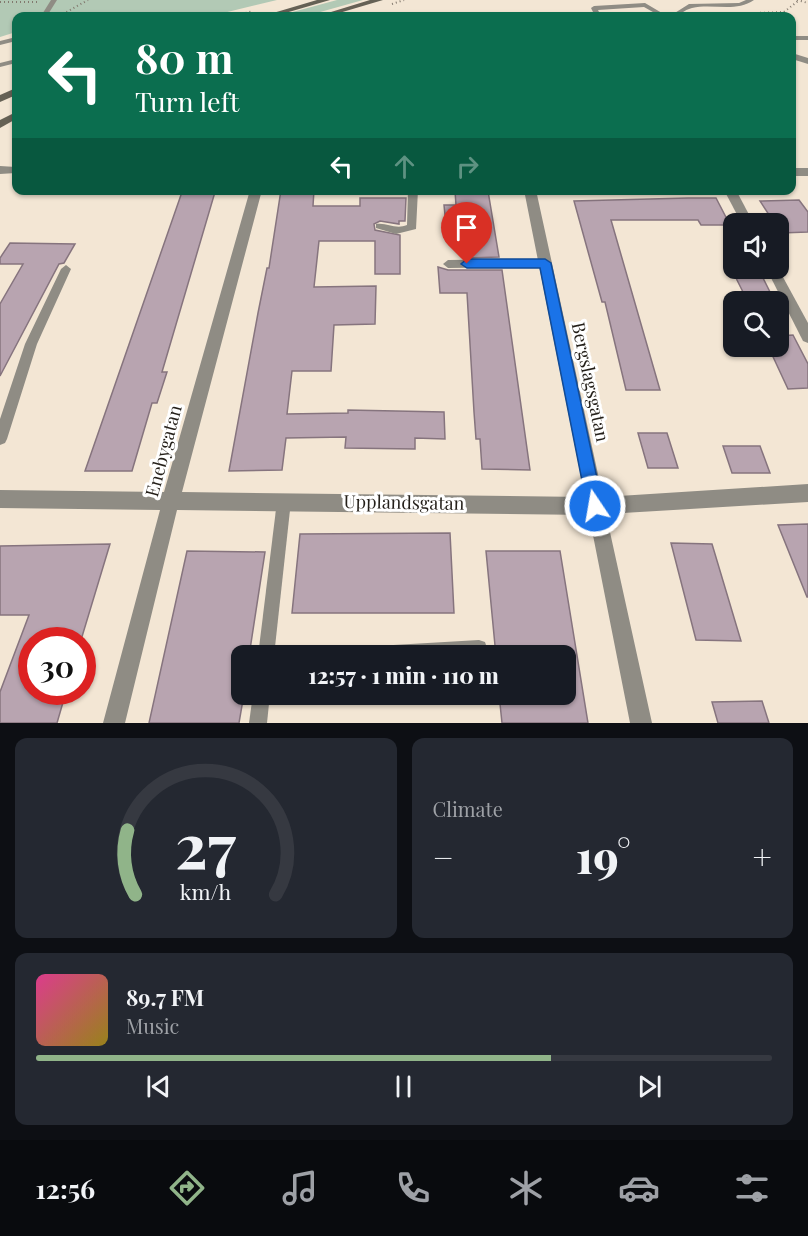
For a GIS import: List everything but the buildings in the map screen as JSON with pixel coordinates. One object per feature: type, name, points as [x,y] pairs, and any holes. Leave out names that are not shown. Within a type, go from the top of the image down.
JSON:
[{"type":"main road","points":[[284,12],[326,0]]},
{"type":"main road","points":[[336,12],[379,0]]},
{"type":"street","name":"Enebygatan","points":[[114,723],[171,500],[255,195]]},
{"type":"street","name":"Bergslagsgatan","points":[[531,195],[641,723]]},
{"type":"street","points":[[733,195],[742,213]]},
{"type":"street","points":[[778,279],[808,335]]},
{"type":"street","name":"Upplandsgatan","points":[[0,499],[595,506],[808,493]]},
{"type":"lane","points":[[677,12],[689,6],[740,6],[751,0]]},
{"type":"lane","points":[[596,12],[594,8],[645,5],[660,12]]},
{"type":"lane","points":[[380,226],[391,232],[412,227],[413,195]]},
{"type":"lane","points":[[448,264],[545,263]]},
{"type":"lane","points":[[0,439],[32,344],[66,269]]},
{"type":"lane","points":[[267,645],[284,501]]},
{"type":"lane","points":[[258,723],[260,705]]},
{"type":"path","points":[[66,12],[88,0]]},
{"type":"path","points":[[796,0],[808,3]]},
{"type":"path","points":[[0,2],[53,1]]},
{"type":"green space","points":[[0,0],[277,0],[228,12],[12,12],[12,33],[0,37]]},
{"type":"green space","points":[[337,0],[363,0],[320,12],[293,12]]},
{"type":"route","points":[[467,264],[545,263],[595,506]]}]
